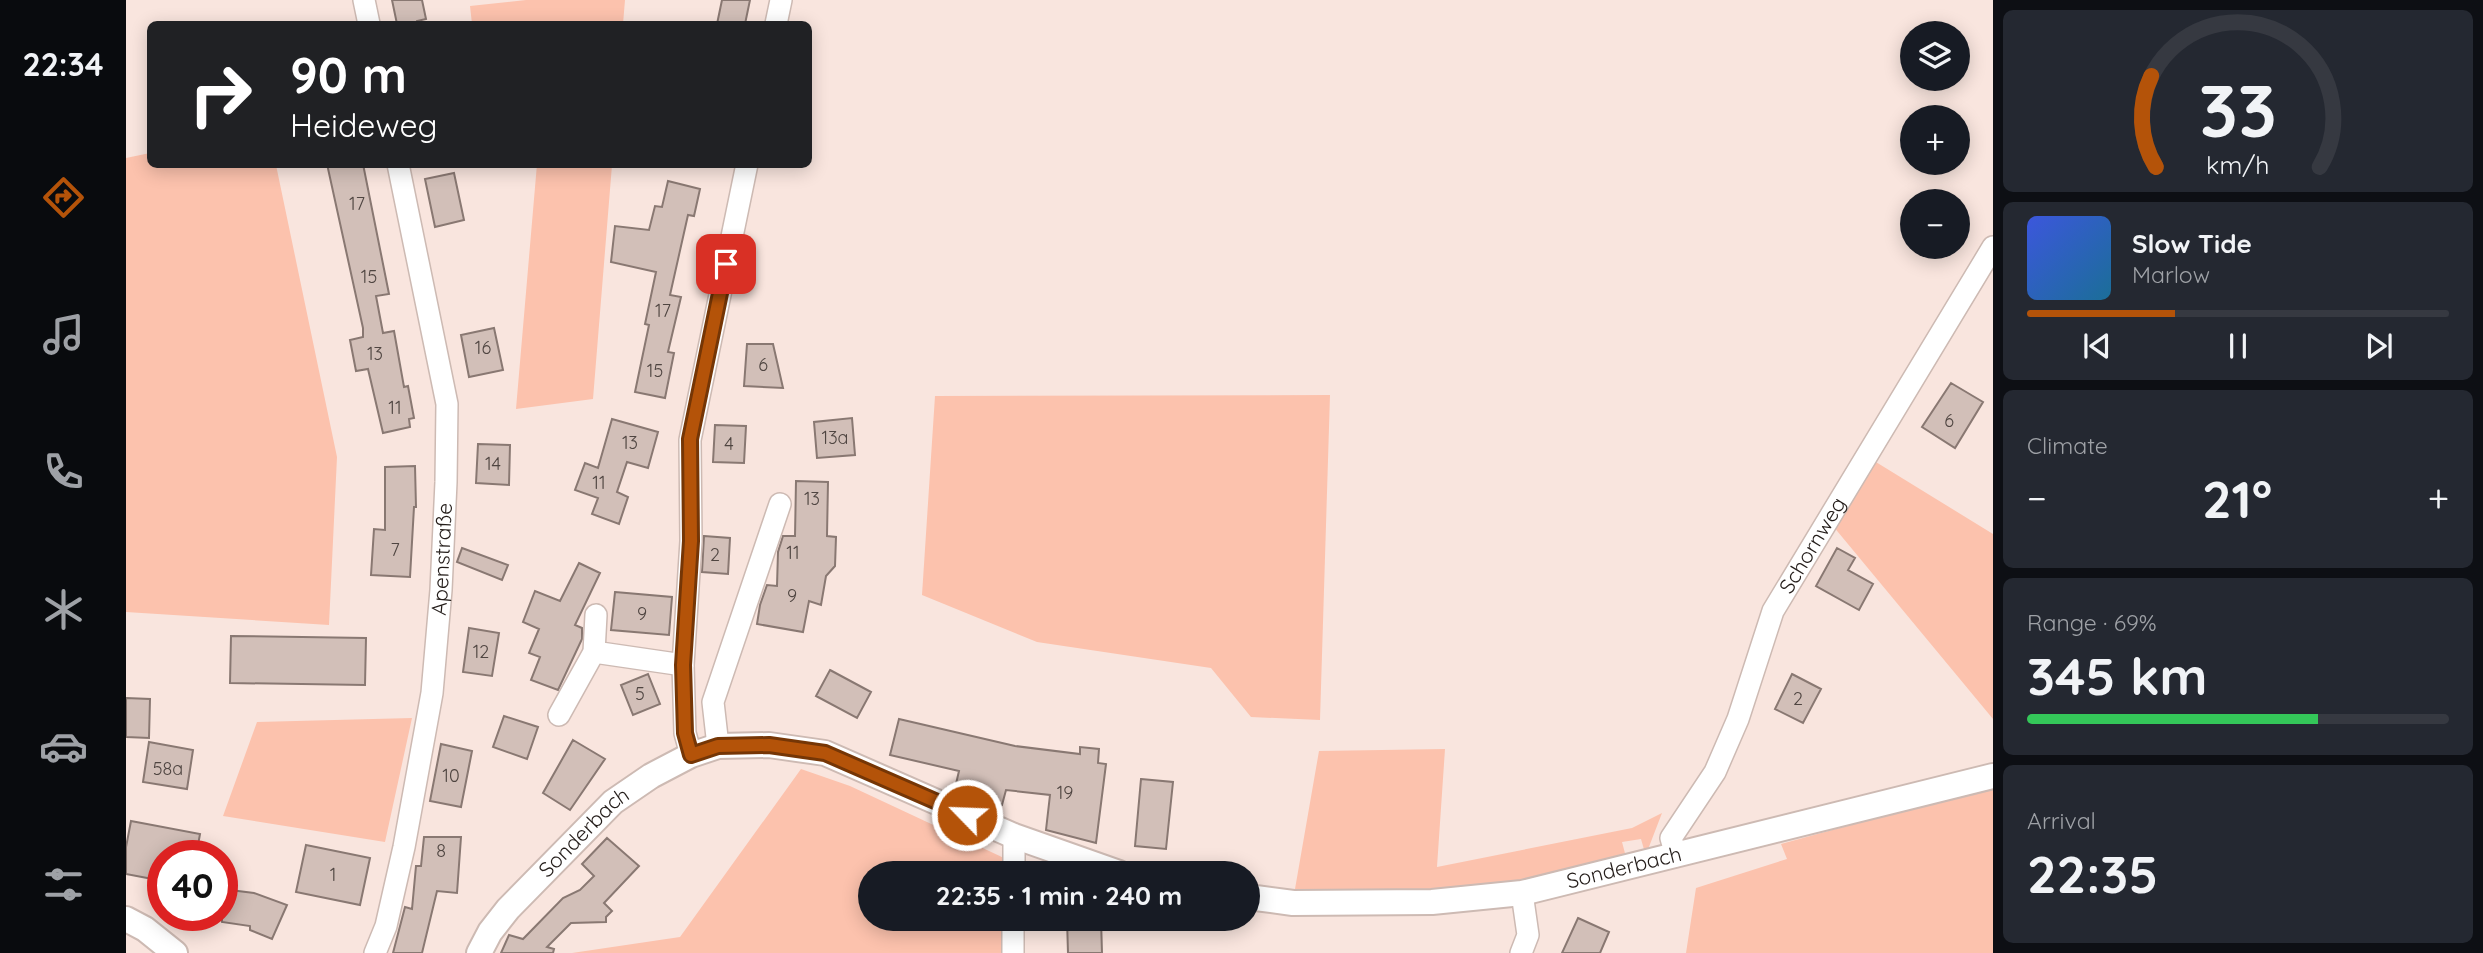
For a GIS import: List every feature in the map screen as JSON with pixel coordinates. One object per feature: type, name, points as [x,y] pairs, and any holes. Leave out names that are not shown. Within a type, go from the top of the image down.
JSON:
[{"type":"street","points":[[364,0],[368,21]]},
{"type":"street","points":[[777,21],[781,0]]},
{"type":"street","name":"Apenstraße","points":[[375,953],[386,926],[404,847],[432,693],[441,590],[446,482],[447,404],[399,168]]},
{"type":"street","points":[[691,755],[685,733],[683,665],[691,541],[690,439],[746,168]]},
{"type":"street","name":"Schornweg","points":[[1676,856],[1671,838],[1715,772],[1738,719],[1773,611],[1993,247]]},
{"type":"street","points":[[718,746],[713,702],[780,504]]},
{"type":"street","points":[[559,715],[594,652],[596,615]]},
{"type":"street","points":[[594,652],[683,665]]},
{"type":"street","name":"Sonderbach","points":[[479,953],[490,932],[508,909],[613,802],[651,776],[691,755],[718,746],[769,745],[825,753],[1014,836],[1085,861]]},
{"type":"street","name":"Sonderbach","points":[[1260,899],[1293,903],[1432,902],[1522,893],[1993,776]]},
{"type":"street","points":[[1014,836],[1014,861]]},
{"type":"street","points":[[1521,953],[1528,935],[1522,893]]},
{"type":"street","points":[[126,919],[145,929],[175,953]]},
{"type":"street","points":[[1013,931],[1013,953]]},
{"type":"shaded area","points":[[526,0],[625,0],[623,21],[472,21],[470,6]]},
{"type":"shaded area","points":[[147,154],[147,168],[277,168],[337,457],[329,625],[126,612],[126,158]]},
{"type":"shaded area","points":[[537,168],[612,168],[593,399],[516,409]]},
{"type":"shaded area","points":[[1330,395],[1320,720],[1251,717],[1211,668],[1037,642],[922,595],[935,396]]},
{"type":"shaded area","points":[[1871,459],[1993,534],[1993,719],[1833,526]]},
{"type":"shaded area","points":[[412,718],[385,842],[223,816],[257,722]]},
{"type":"shaded area","points":[[1445,749],[1437,867],[1632,828],[1662,813],[1647,852],[1645,853],[1641,839],[1622,842],[1626,857],[1520,882],[1435,890],[1295,889],[1319,751]]},
{"type":"shaded area","points":[[801,769],[850,786],[1004,858],[1004,861],[858,861],[858,931],[1004,931],[1004,953],[572,953],[680,937]]},
{"type":"shaded area","points":[[1993,786],[1993,953],[1686,953],[1696,888],[1787,859],[1781,844]]},
{"type":"building","points":[[392,0],[422,0],[426,19],[396,21]]},
{"type":"building","points":[[722,0],[750,0],[746,21],[718,21]]},
{"type":"building","points":[[328,168],[364,168],[389,294],[376,296],[383,333],[394,331],[404,387],[408,386],[414,418],[409,419],[410,427],[383,433],[368,369],[356,371],[350,340],[363,337]]},
{"type":"building","points":[[454,173],[464,220],[435,227],[425,179]]},
{"type":"building","points":[[668,181],[700,189],[694,216],[688,215],[670,295],[681,297],[668,352],[674,353],[665,398],[635,392],[649,325],[645,324],[656,272],[611,262],[615,226],[649,230],[655,206],[662,207]]},
{"type":"building","points":[[494,328],[503,370],[469,377],[461,335]]},
{"type":"building","points":[[747,344],[773,344],[783,388],[744,386]]},
{"type":"building","points":[[1951,383],[1983,402],[1955,448],[1922,427]]},
{"type":"building","points":[[852,418],[855,455],[817,458],[814,422]]},
{"type":"building","points":[[612,419],[658,432],[648,468],[627,462],[617,492],[628,497],[619,524],[592,514],[598,498],[575,490],[585,463],[598,468]]},
{"type":"building","points":[[715,425],[746,426],[744,463],[713,462]]},
{"type":"building","points":[[478,444],[510,445],[509,485],[476,483]]},
{"type":"building","points":[[415,466],[416,507],[410,577],[371,575],[374,529],[385,530],[385,467]]},
{"type":"building","points":[[796,481],[828,482],[827,536],[836,537],[835,566],[826,576],[821,605],[809,601],[803,632],[757,624],[767,585],[777,586],[778,552],[783,536],[795,536]]},
{"type":"building","points":[[704,536],[730,538],[728,574],[702,572]]},
{"type":"building","points":[[462,548],[508,565],[502,580],[457,562]]},
{"type":"building","points":[[1837,548],[1855,558],[1848,570],[1873,584],[1859,610],[1816,586]]},
{"type":"building","points":[[579,563],[600,573],[575,625],[582,628],[582,639],[558,690],[531,680],[540,657],[529,653],[539,629],[523,622],[535,591],[560,601]]},
{"type":"building","points":[[615,592],[672,597],[669,635],[611,630]]},
{"type":"building","points":[[469,628],[499,633],[492,676],[463,672]]},
{"type":"building","points":[[231,636],[366,638],[365,685],[230,683]]},
{"type":"building","points":[[830,670],[871,692],[857,718],[816,696]]},
{"type":"building","points":[[648,674],[660,704],[633,715],[621,685]]},
{"type":"building","points":[[1792,674],[1821,689],[1803,723],[1775,709]]},
{"type":"building","points":[[126,698],[150,699],[149,738],[126,737]]},
{"type":"building","points":[[504,716],[538,727],[527,759],[493,747]]},
{"type":"building","points":[[899,719],[1015,746],[1080,754],[1080,747],[1099,749],[1098,763],[1106,764],[1096,843],[1046,830],[1050,795],[1006,790],[1002,805],[955,788],[959,771],[890,755]]},
{"type":"building","points":[[573,740],[605,759],[570,810],[543,793]]},
{"type":"building","points":[[149,742],[193,750],[187,789],[143,782]]},
{"type":"building","points":[[441,744],[472,751],[461,807],[430,801]]},
{"type":"building","points":[[1141,779],[1173,782],[1166,849],[1135,846]]},
{"type":"building","points":[[131,821],[200,834],[199,840],[147,840],[147,878],[126,874],[126,847]]},
{"type":"building","points":[[424,837],[461,837],[457,893],[437,891],[422,953],[393,953],[405,907],[412,909],[416,866],[421,866]]},
{"type":"building","points":[[607,838],[639,866],[604,903],[612,911],[606,917],[606,922],[571,923],[547,947],[554,949],[553,953],[501,953],[509,935],[523,939],[563,898],[580,890],[594,876],[582,864]]},
{"type":"building","points":[[306,845],[370,858],[360,905],[296,892]]},
{"type":"building","points":[[238,891],[254,893],[287,905],[272,939],[250,930],[250,926],[238,924]]},
{"type":"building","points":[[1578,918],[1609,932],[1600,953],[1562,953]]},
{"type":"building","points":[[1067,931],[1101,931],[1102,953],[1068,953]]},
{"type":"route","points":[[726,264],[690,439],[691,541],[683,665],[685,733],[691,755],[718,746],[769,745],[825,753],[967,815]]}]
